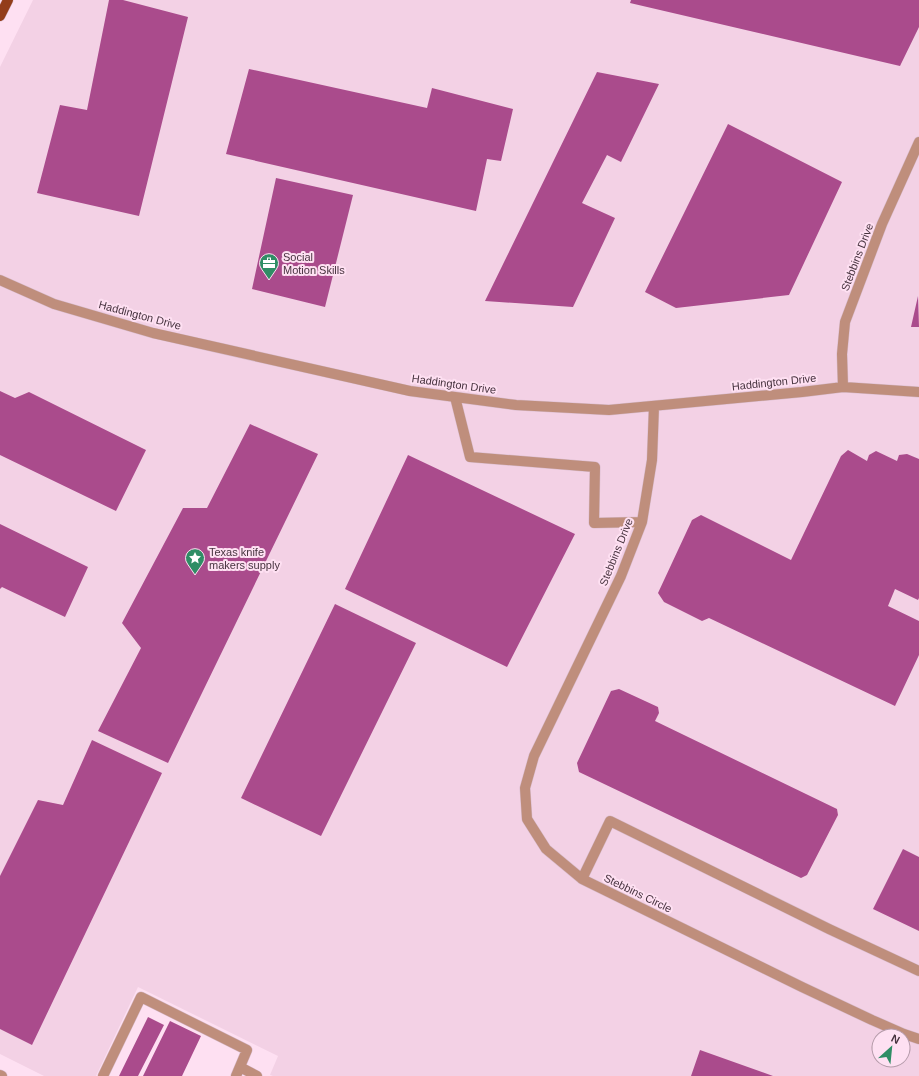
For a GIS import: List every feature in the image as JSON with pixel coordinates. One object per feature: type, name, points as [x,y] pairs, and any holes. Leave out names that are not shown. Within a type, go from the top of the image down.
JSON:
[{"type":"main road","points":[[0,16],[8,0]]},
{"type":"street","name":"Stebbins Drive","points":[[843,387],[842,354],[845,322],[882,224],[919,142]]},
{"type":"street","name":"Haddington Drive","points":[[0,280],[54,304],[153,333],[410,391],[516,405],[609,410],[843,387],[919,392]]},
{"type":"street","points":[[455,397],[470,457],[595,467],[594,523],[642,522]]},
{"type":"street","name":"Stebbins Drive","points":[[584,652],[621,576],[642,522],[652,460],[654,406]]},
{"type":"street","name":"Stebbins Circle","points":[[584,652],[534,756],[525,788],[527,819],[546,849],[582,878],[802,987],[904,1034],[919,1038]]},
{"type":"street","points":[[582,878],[610,820],[829,929],[919,971]]},
{"type":"street","points":[[103,1076],[140,997],[247,1050],[238,1072],[257,1076]]},
{"type":"shaded area","points":[[33,0],[919,0],[919,1076],[273,1076],[270,1075],[278,1056],[138,987],[96,1076],[44,1076],[0,1054],[0,67]]},
{"type":"building","points":[[109,0],[123,0],[188,17],[139,216],[37,193],[60,105],[87,110]]},
{"type":"building","points":[[631,0],[919,0],[919,27],[900,66],[630,3]]},
{"type":"building","points":[[249,69],[427,108],[432,88],[513,109],[501,161],[487,159],[476,211],[226,154]]},
{"type":"building","points":[[597,72],[659,84],[621,162],[607,155],[582,203],[615,218],[573,307],[485,301]]},
{"type":"building","points":[[728,124],[842,182],[789,295],[676,308],[645,292]]},
{"type":"building","points":[[276,178],[353,195],[325,307],[252,289]]},
{"type":"building","points":[[918,296],[919,327],[911,327]]},
{"type":"building","points":[[0,391],[15,398],[29,392],[146,450],[116,511],[0,455]]},
{"type":"building","points":[[250,424],[318,454],[168,763],[98,731],[141,648],[122,623],[183,508],[207,508]]},
{"type":"building","points":[[848,450],[867,461],[869,455],[876,451],[897,461],[899,455],[907,454],[919,459],[919,598],[918,600],[895,589],[888,606],[919,621],[919,655],[895,706],[709,618],[702,621],[664,602],[658,593],[692,520],[701,515],[791,560],[841,456]]},
{"type":"building","points":[[408,455],[575,534],[507,667],[345,589]]},
{"type":"building","points":[[0,524],[88,567],[65,617],[2,587],[0,589]]},
{"type":"building","points":[[335,604],[416,643],[321,836],[241,798]]},
{"type":"building","points":[[619,689],[658,707],[659,713],[655,721],[837,809],[838,815],[807,875],[801,878],[579,772],[577,763],[611,691]]},
{"type":"building","points":[[92,740],[162,773],[32,1045],[0,1029],[0,876],[38,800],[63,805]]},
{"type":"building","points":[[903,849],[919,857],[919,931],[873,909]]},
{"type":"building","points":[[148,1017],[164,1025],[138,1076],[119,1076]]},
{"type":"building","points":[[170,1021],[201,1036],[182,1076],[143,1076]]},
{"type":"building","points":[[700,1050],[773,1076],[691,1076]]},
{"type":"place","name":"Social Motion Skills","points":[[269,280]]},
{"type":"place","name":"Texas knife makers supply","points":[[195,575]]}]
